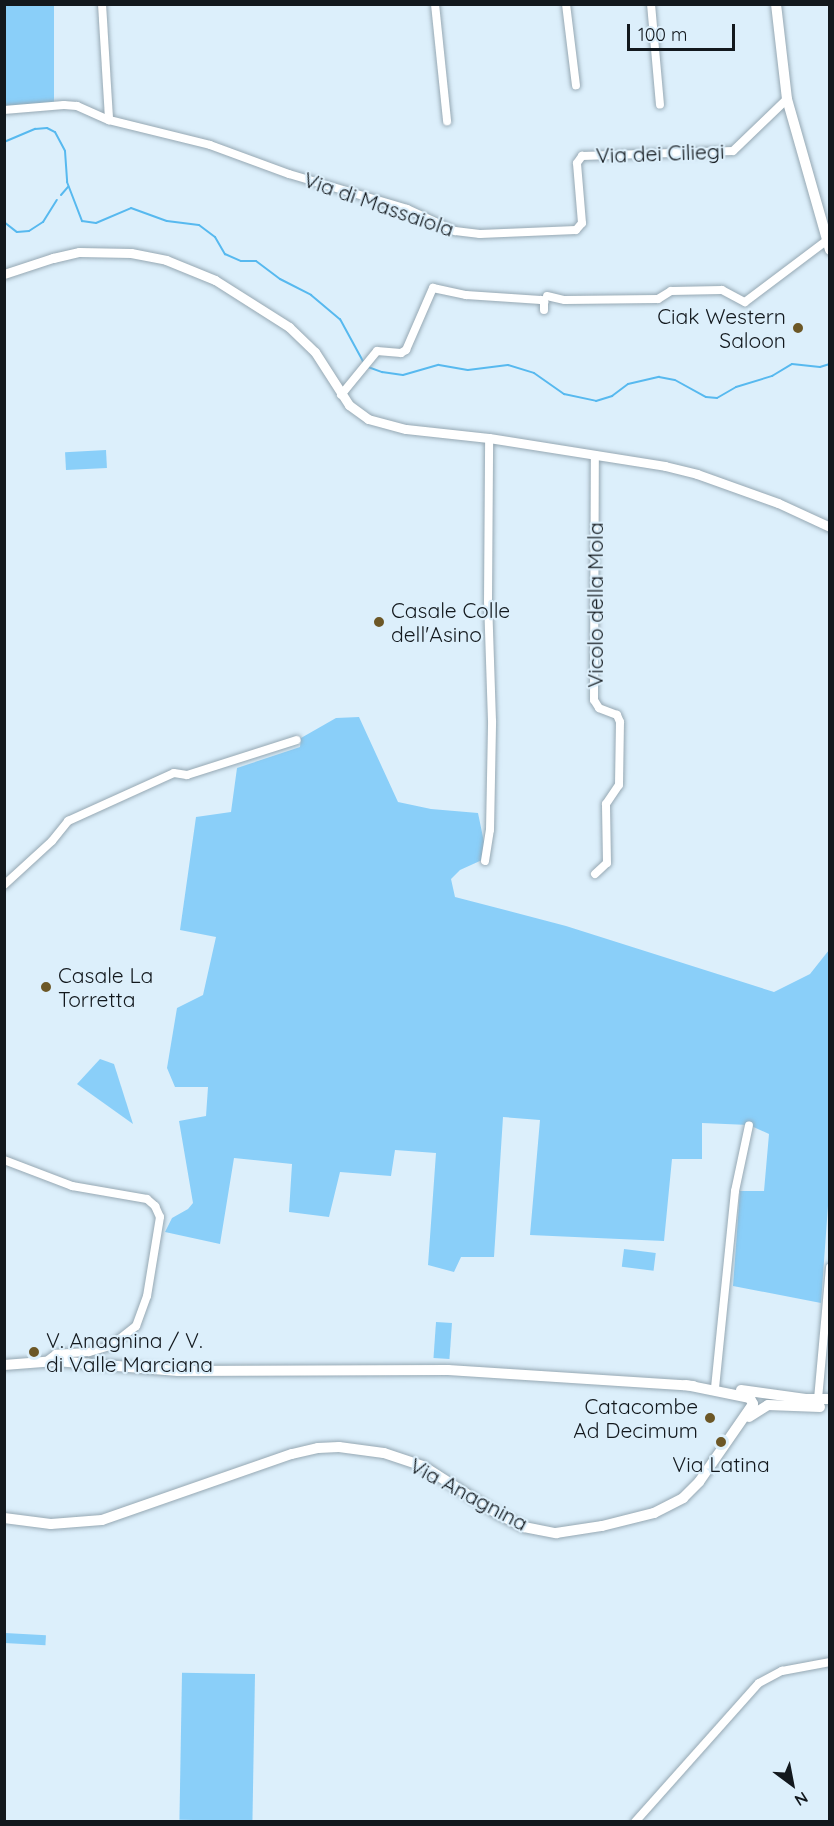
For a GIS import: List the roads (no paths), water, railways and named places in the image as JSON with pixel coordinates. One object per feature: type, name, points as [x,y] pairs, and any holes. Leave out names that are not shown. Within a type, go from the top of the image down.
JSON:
[{"type":"main road","points":[[776,4],[788,99],[828,245]]},
{"type":"main road","name":"Via Anagnina","points":[[4,1365],[48,1360],[162,1371],[448,1370],[715,1388],[824,1399]]},
{"type":"main road","name":"Via Anagnina","points":[[4,1518],[51,1524],[99,1520],[292,1454],[339,1447],[371,1451],[411,1461],[440,1476],[519,1525],[543,1532],[566,1532],[629,1520],[672,1506],[694,1488],[753,1404],[751,1398],[686,1386]]},
{"type":"main road","name":"Via Anagnina","points":[[730,1437],[753,1413],[765,1406],[830,1406]]},
{"type":"street","points":[[102,4],[109,120]]},
{"type":"street","points":[[435,4],[447,121]]},
{"type":"street","points":[[566,4],[576,85]]},
{"type":"street","points":[[651,4],[660,105]]},
{"type":"street","name":"Via dei Ciliegi","points":[[583,155],[733,151],[788,99]]},
{"type":"street","name":"Via di Massaiola","points":[[4,110],[67,104],[84,108],[109,120],[210,145],[283,172],[407,209],[454,231],[474,234],[554,232],[579,228],[582,218],[577,163],[583,155]]},
{"type":"street","points":[[547,296],[565,300],[658,299],[671,291],[722,290],[740,301],[747,302],[828,245]]},
{"type":"street","points":[[4,274],[79,252],[131,253],[173,262],[226,286],[294,331],[317,356],[341,395],[356,412],[368,419],[401,428],[489,438],[665,466],[697,474],[778,503],[830,527]]},
{"type":"street","points":[[341,395],[372,355],[381,350],[401,353],[406,350],[433,288],[466,296],[542,301],[544,310]]},
{"type":"street","points":[[505,309],[506,298]]},
{"type":"street","points":[[485,861],[490,830],[492,721],[488,601],[489,438]]},
{"type":"street","name":"Vicolo della Mola","points":[[595,874],[607,863],[606,804],[619,785],[620,722],[617,715],[599,708],[594,700],[596,455]]},
{"type":"street","points":[[4,885],[52,841],[68,821],[174,772],[187,775],[297,740]]},
{"type":"street","points":[[715,1388],[735,1191],[749,1125]]},
{"type":"street","points":[[4,1160],[72,1186],[147,1199],[160,1217],[147,1296],[136,1326],[121,1340],[106,1347],[89,1352],[60,1354],[48,1360]]},
{"type":"street","points":[[824,1399],[830,1268]]},
{"type":"street","points":[[635,1821],[759,1683],[782,1671],[830,1662]]},
{"type":"waterway","points":[[4,142],[35,129],[47,128],[55,132],[65,151],[67,182],[82,221],[96,223],[131,208],[167,221],[199,225],[215,237],[225,254],[241,261],[256,261],[280,279],[311,295],[340,319],[364,363]]},
{"type":"waterway","points":[[61,195],[68,187]]},
{"type":"waterway","points":[[4,222],[17,232],[29,231],[43,222],[57,200]]},
{"type":"waterway","points":[[368,367],[403,375],[439,365],[468,370],[508,365],[534,373],[564,394],[596,401],[612,396],[628,384],[659,377],[675,380],[706,397],[717,398],[736,387],[772,376],[792,364],[820,367],[830,364]]},
{"type":"waterway","points":[[830,394],[830,400]]},
{"type":"place","name":"Ciak Western Saloon","points":[[798,328]]},
{"type":"place","name":"Casale Colle dell'Asino","points":[[379,622]]},
{"type":"place","name":"Casale La Torretta","points":[[46,987]]},
{"type":"place","name":"V. Anagnina / V. di Valle Marciana","points":[[34,1352]]},
{"type":"place","name":"Catacombe Ad Decimum","points":[[710,1418]]},
{"type":"place","name":"Via Latina","points":[[721,1442]]}]
